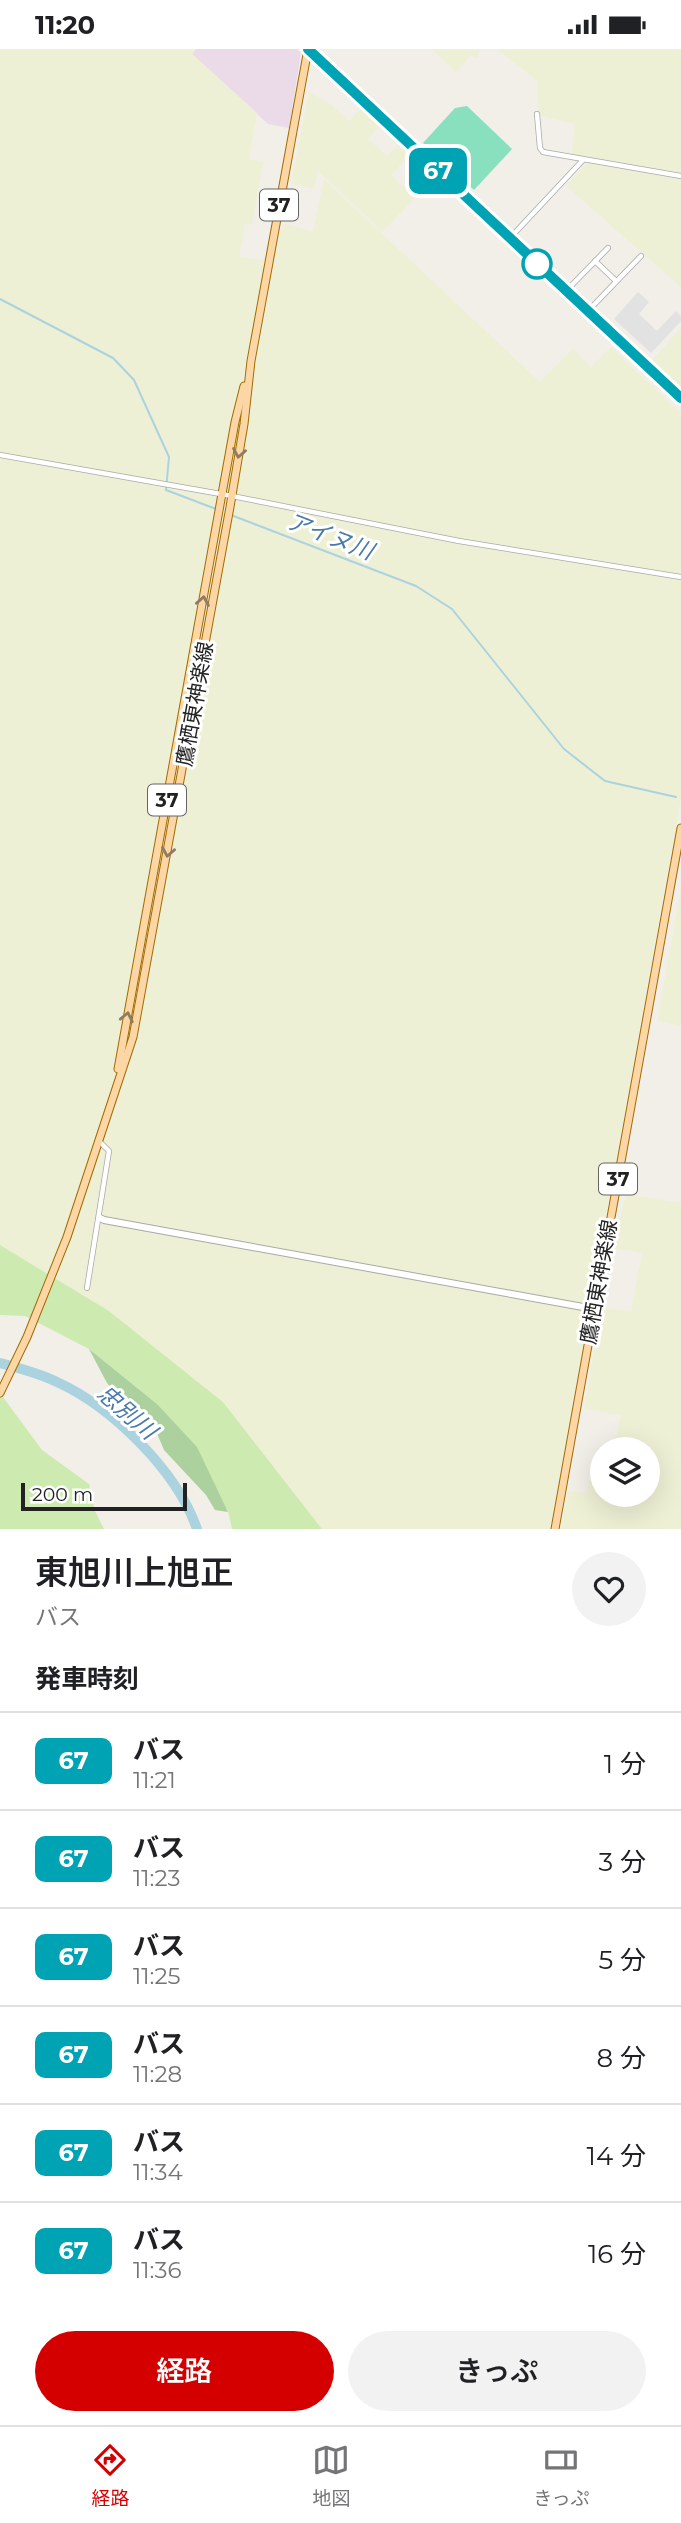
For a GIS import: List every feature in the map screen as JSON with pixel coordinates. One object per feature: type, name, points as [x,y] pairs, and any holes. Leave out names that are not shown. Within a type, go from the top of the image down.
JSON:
[{"type":"main road","name":"鷹栖東神楽線","points":[[0,1393],[45,1294],[67,1237],[133,1037],[228,519],[244,424],[251,361],[308,49],[681,398]]},
{"type":"main road","name":"鷹栖東神楽線","points":[[116,1084],[221,495],[235,422],[251,361]]},
{"type":"main road","name":"鷹栖東神楽線","points":[[555,1529],[681,828]]},
{"type":"street","points":[[537,114],[540,148],[543,152],[681,176]]},
{"type":"street","points":[[510,239],[583,160]]},
{"type":"street","points":[[566,291],[608,248]]},
{"type":"street","points":[[588,311],[641,256]]},
{"type":"street","points":[[595,261],[617,281]]},
{"type":"street","points":[[0,455],[232,496],[459,541],[681,577]]},
{"type":"street","points":[[87,1288],[109,1151],[99,1141]]},
{"type":"street","points":[[100,1217],[104,1220],[594,1309]]},
{"type":"shaded area","points":[[196,49],[297,49],[301,53],[289,128],[268,124],[192,54]]},
{"type":"shaded area","points":[[638,292],[649,302],[639,314],[657,331],[676,311],[681,316],[681,321],[651,353],[614,319]]},
{"type":"green space","points":[[0,49],[196,49],[192,54],[257,113],[249,159],[263,162],[252,225],[245,224],[239,257],[262,260],[285,224],[313,231],[324,179],[540,382],[573,349],[591,367],[611,347],[681,413],[681,798],[550,1529],[322,1529],[223,1402],[109,1311],[0,1245]]},
{"type":"green space","points":[[432,49],[480,49],[477,58],[470,56],[456,72]]},
{"type":"green space","points":[[497,49],[681,49],[681,287],[566,186],[588,162],[571,159],[575,124],[539,115],[537,81]]},
{"type":"green space","points":[[309,92],[329,103],[349,121],[361,109],[380,126],[368,139],[387,156],[398,145],[410,155],[391,175],[403,187],[423,166],[436,176],[382,232],[318,171],[314,189],[291,183]]},
{"type":"green space","points":[[467,106],[512,149],[474,190],[423,143],[455,108]]},
{"type":"green space","points":[[681,328],[681,388],[652,360]]},
{"type":"green space","points":[[681,888],[681,1026],[657,1021]]},
{"type":"green space","points":[[626,1194],[681,1203],[681,1529],[561,1529],[567,1491],[587,1493],[590,1478],[590,1507],[660,1507],[660,1437],[616,1437],[621,1415],[584,1409],[601,1307],[631,1311],[642,1253],[613,1248]]},
{"type":"green space","points":[[0,1245],[109,1311],[223,1402],[322,1529],[232,1529],[228,1511],[157,1404],[89,1349],[25,1316],[0,1315]]},
{"type":"green space","points":[[89,1349],[157,1404],[197,1447],[228,1512],[215,1510],[206,1495],[164,1450],[156,1431],[139,1407],[119,1397],[107,1383]]},
{"type":"green space","points":[[0,1393],[42,1450],[89,1484],[95,1511],[104,1529],[0,1529]]},
{"type":"waterway","name":"アイヌ川","points":[[0,299],[113,358],[134,380],[169,457],[166,490],[216,509]]},
{"type":"waterway","name":"アイヌ川","points":[[231,515],[416,586],[452,609],[564,749],[605,781],[676,797]]},
{"type":"waterway","name":"忠別川","points":[[0,1363],[57,1382],[78,1393],[120,1424],[140,1443],[174,1485],[197,1529]]},
{"type":"bus line","name":"67","points":[[308,49],[681,398]]}]
